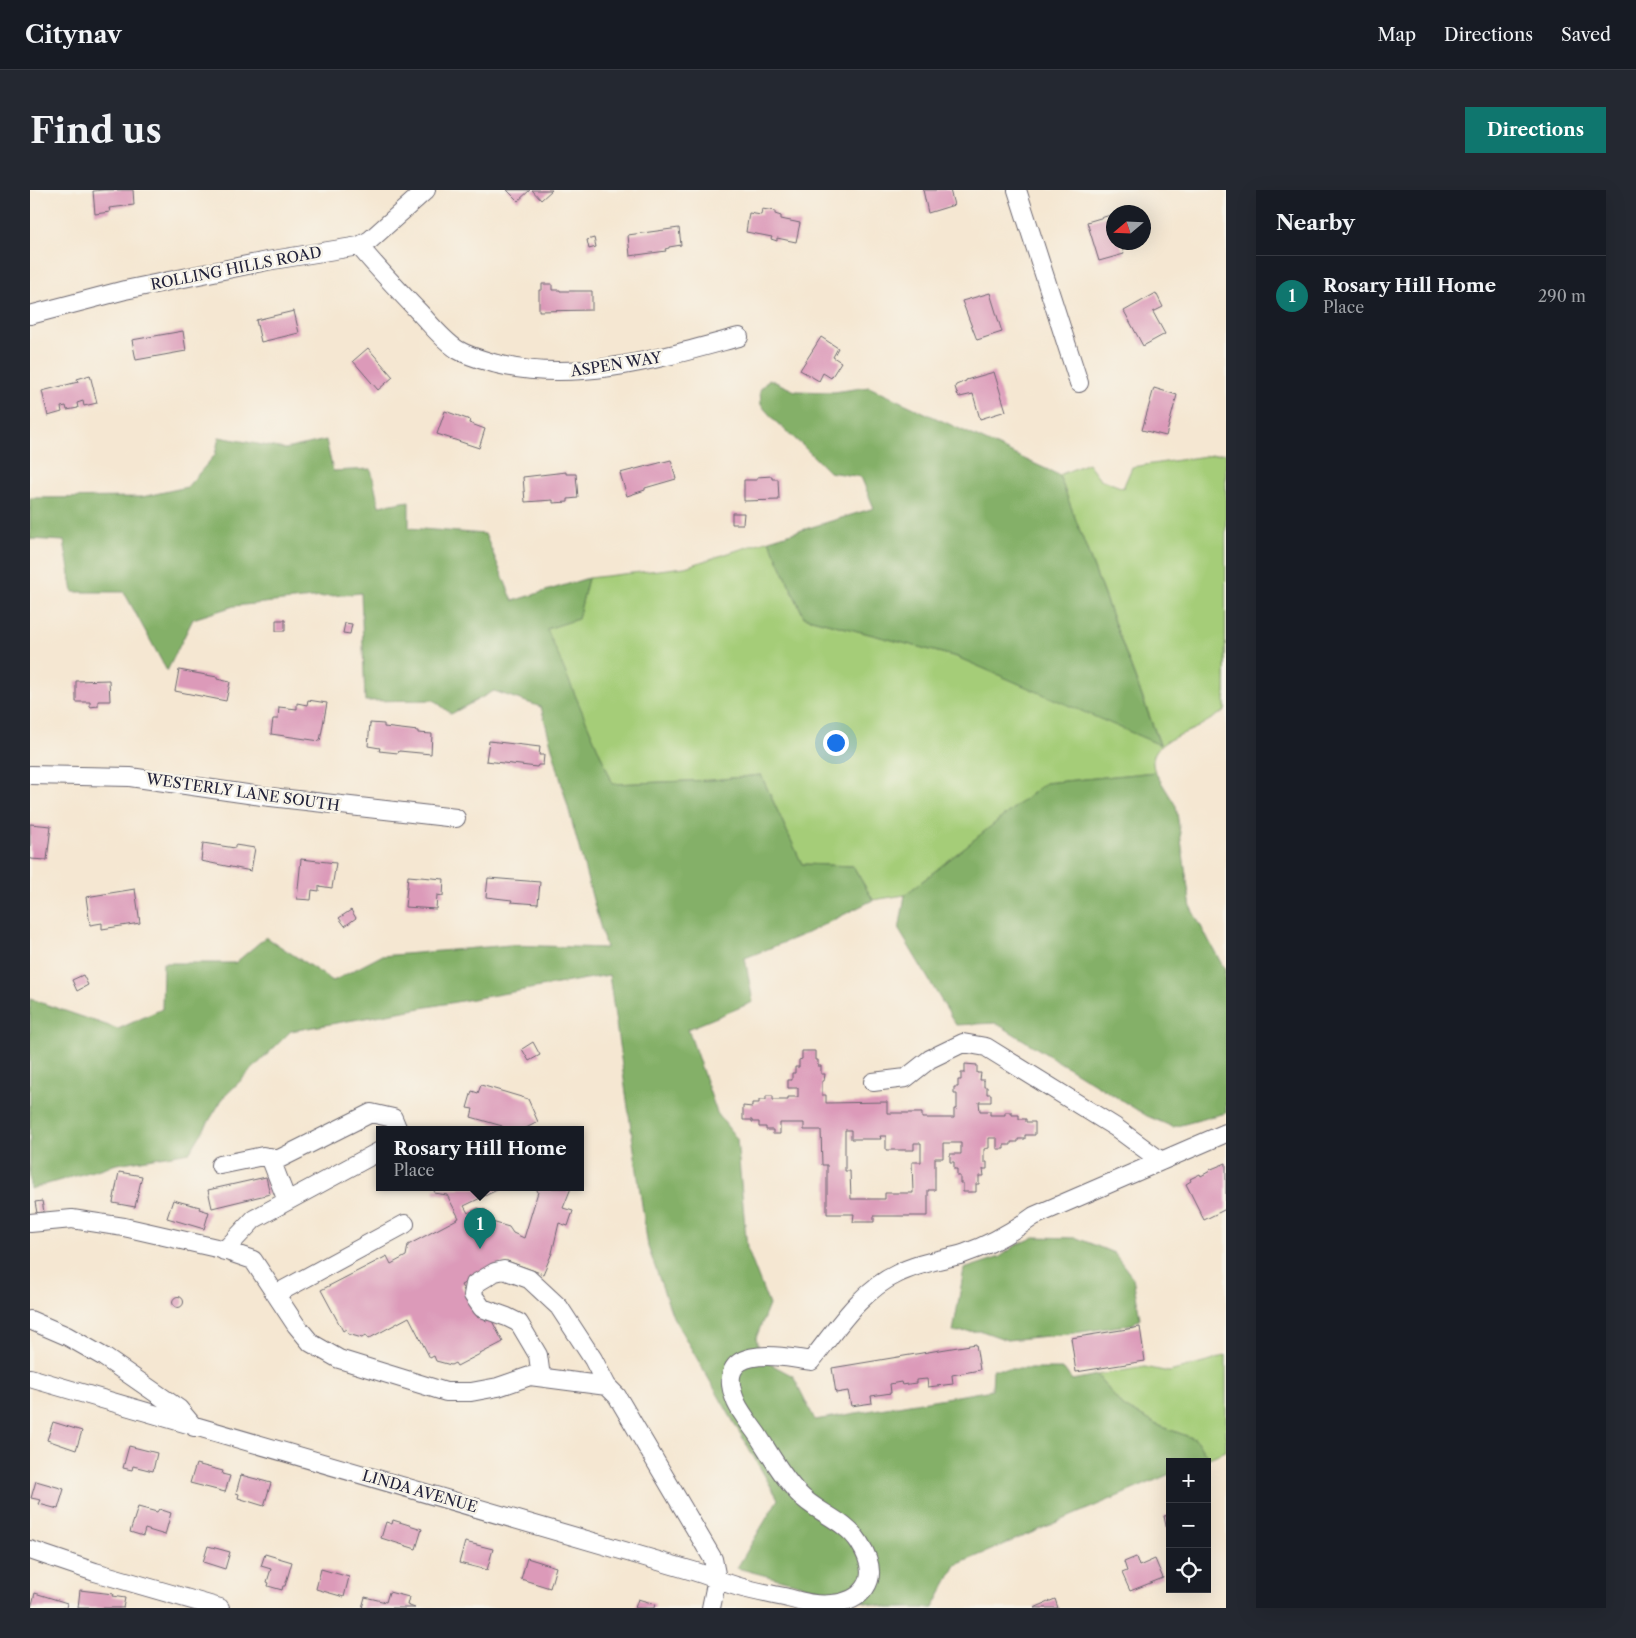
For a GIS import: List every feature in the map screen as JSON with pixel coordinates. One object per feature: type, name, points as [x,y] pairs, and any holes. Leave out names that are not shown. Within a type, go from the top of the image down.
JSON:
[{"type":"street","name":"ROLLING HILLS ROAD","points":[[30,315],[126,290],[267,261],[359,246],[370,240],[426,190]]},
{"type":"street","points":[[1017,190],[1079,383]]},
{"type":"street","name":"ASPEN WAY","points":[[359,246],[380,272],[444,339],[458,350],[476,358],[513,368],[546,372],[582,372],[674,355],[739,337]]},
{"type":"street","name":"WESTERLY LANE SOUTH","points":[[30,775],[130,777],[262,796],[456,818]]},
{"type":"street","points":[[873,1082],[906,1078],[930,1059],[963,1043],[986,1047],[1115,1127],[1161,1161],[1226,1133]]},
{"type":"street","points":[[220,1165],[263,1156],[279,1159],[371,1113],[393,1118],[396,1126]]},
{"type":"street","points":[[224,1251],[254,1219],[376,1153]]},
{"type":"street","points":[[270,1157],[287,1201]]},
{"type":"street","name":"LINDA AVENUE","points":[[30,1378],[717,1578],[734,1586],[810,1603],[833,1604],[849,1600],[860,1594],[868,1584],[871,1572],[867,1559],[859,1542],[845,1528],[820,1512],[799,1494],[781,1474],[737,1404],[730,1378],[735,1366],[746,1358],[764,1355],[811,1361],[858,1304],[874,1288],[896,1274],[919,1265],[963,1254],[988,1244],[1012,1232],[1034,1216],[1161,1161]]},
{"type":"street","points":[[30,1223],[72,1219],[124,1227],[254,1260],[296,1325],[312,1343],[339,1359],[446,1392],[472,1392],[498,1387],[530,1376],[607,1386]]},
{"type":"street","points":[[276,1294],[405,1224]]},
{"type":"street","points":[[541,1377],[538,1355],[519,1323],[482,1308],[473,1295],[475,1284],[495,1272],[504,1270],[529,1279],[559,1307],[593,1359],[607,1386],[617,1396],[713,1560],[717,1578],[711,1608]]},
{"type":"street","points":[[30,1320],[67,1336],[104,1357],[179,1409],[194,1427]]},
{"type":"street","points":[[30,1550],[95,1572],[220,1608]]},
{"type":"green space","points":[[769,379],[795,391],[834,392],[869,387],[1059,475],[1160,745],[957,657],[804,617],[769,540],[874,508],[861,477],[829,472],[776,422],[761,405],[760,390]]},
{"type":"green space","points":[[219,437],[285,449],[326,440],[333,471],[371,469],[379,506],[409,501],[409,528],[485,534],[513,601],[588,578],[578,619],[547,629],[613,784],[712,780],[761,775],[802,864],[853,866],[873,900],[805,934],[745,958],[753,1002],[688,1029],[717,1113],[737,1139],[747,1248],[769,1305],[756,1338],[763,1360],[793,1376],[815,1420],[992,1390],[993,1369],[1064,1369],[1072,1380],[1097,1375],[1122,1406],[1160,1426],[1195,1439],[1209,1458],[1166,1458],[1166,1476],[956,1565],[933,1608],[888,1608],[737,1568],[778,1499],[673,1317],[648,1247],[609,975],[291,1031],[223,1098],[190,1152],[117,1164],[30,1189],[30,999],[118,1029],[162,1009],[163,963],[235,963],[266,937],[333,981],[381,956],[510,945],[606,948],[541,707],[494,691],[451,714],[434,700],[365,701],[361,593],[234,606],[193,619],[167,671],[124,592],[73,592],[64,541],[30,539],[30,498],[142,497],[187,487],[215,455]]},
{"type":"green space","points":[[1226,453],[1225,711],[1198,727],[1165,742],[1154,754],[1155,772],[1045,783],[905,895],[873,900],[853,866],[802,864],[761,775],[712,780],[613,784],[546,628],[578,618],[588,578],[685,567],[769,540],[804,617],[957,657],[1160,744],[1059,475],[1088,463],[1100,479],[1123,488],[1132,467]]},
{"type":"green space","points":[[1155,772],[1176,806],[1191,908],[1225,970],[1226,988],[1226,1113],[1173,1127],[1147,1116],[996,1023],[956,1025],[899,930],[905,895],[1045,783]]},
{"type":"green space","points":[[1035,1237],[1077,1238],[1114,1253],[1133,1278],[1140,1318],[1133,1324],[1068,1334],[1007,1340],[982,1331],[953,1332],[964,1269],[1000,1257],[1015,1246]]},
{"type":"green space","points":[[1226,1355],[1226,1451],[1209,1458],[1195,1439],[1160,1426],[1122,1406],[1097,1375],[1145,1367],[1169,1372]]},
{"type":"building","points":[[133,190],[134,205],[109,208],[110,212],[95,214],[93,191]]},
{"type":"building","points":[[507,190],[530,190],[518,201]]},
{"type":"building","points":[[532,190],[552,190],[541,200]]},
{"type":"building","points":[[923,190],[950,190],[954,205],[928,213]]},
{"type":"building","points":[[762,209],[775,211],[775,214],[781,216],[781,219],[800,223],[796,242],[777,238],[777,241],[771,239],[772,237],[746,232],[749,213],[761,215]]},
{"type":"building","points":[[1106,216],[1106,250],[1123,250],[1124,254],[1099,261],[1087,222]]},
{"type":"building","points":[[679,228],[681,245],[669,247],[665,249],[666,251],[630,256],[628,235]]},
{"type":"building","points":[[594,238],[596,247],[589,249],[587,240]]},
{"type":"building","points":[[542,284],[552,284],[552,290],[592,291],[592,310],[539,311],[539,290],[542,290]]},
{"type":"building","points":[[990,293],[1002,332],[977,340],[962,301]]},
{"type":"building","points":[[1156,293],[1163,307],[1153,312],[1165,334],[1143,346],[1124,311]]},
{"type":"building","points":[[294,311],[299,333],[261,342],[256,320]]},
{"type":"building","points":[[183,331],[186,351],[136,360],[132,340]]},
{"type":"building","points":[[821,337],[838,348],[833,357],[841,362],[831,378],[823,373],[819,381],[800,370]]},
{"type":"building","points":[[368,348],[393,377],[378,390],[353,361]]},
{"type":"building","points":[[994,372],[1006,411],[980,419],[973,394],[960,397],[955,387],[966,380]]},
{"type":"building","points":[[90,375],[97,403],[84,406],[83,401],[77,403],[78,408],[67,410],[66,406],[61,407],[62,412],[48,416],[42,391],[78,382],[77,379]]},
{"type":"building","points":[[1154,388],[1177,395],[1166,436],[1142,430]]},
{"type":"building","points":[[445,411],[470,420],[469,423],[485,429],[479,448],[437,434]]},
{"type":"building","points":[[671,460],[676,479],[645,488],[645,490],[627,496],[620,473]]},
{"type":"building","points":[[566,472],[566,474],[576,474],[578,498],[568,499],[568,502],[553,503],[553,500],[525,502],[523,477]]},
{"type":"building","points":[[772,476],[772,479],[778,479],[779,500],[744,501],[744,480],[757,480],[757,477]]},
{"type":"building","points":[[732,513],[744,513],[743,524],[732,524]]},
{"type":"building","points":[[276,620],[285,620],[285,631],[276,631]]},
{"type":"building","points":[[345,623],[352,624],[350,634],[343,633]]},
{"type":"building","points":[[179,670],[217,677],[217,679],[230,682],[226,701],[175,691]]},
{"type":"building","points":[[109,680],[110,701],[98,701],[98,706],[90,707],[90,702],[76,702],[76,681]]},
{"type":"building","points":[[308,700],[327,703],[320,741],[271,734],[273,719],[278,719],[279,707],[297,709],[297,703],[307,705]]},
{"type":"building","points":[[370,723],[432,734],[431,754],[379,751],[380,748],[368,746]]},
{"type":"building","points":[[489,741],[540,747],[539,755],[544,755],[543,765],[538,765],[537,767],[486,761]]},
{"type":"building","points":[[30,824],[51,826],[47,860],[30,859]]},
{"type":"building","points":[[203,843],[235,848],[235,845],[255,848],[251,871],[201,861]]},
{"type":"building","points":[[301,859],[336,863],[332,888],[319,886],[319,891],[312,890],[311,900],[297,899]]},
{"type":"building","points":[[408,876],[444,879],[443,896],[437,895],[436,909],[405,907]]},
{"type":"building","points":[[488,878],[540,882],[538,904],[511,902],[512,900],[486,897]]},
{"type":"building","points":[[135,889],[140,923],[102,929],[102,923],[90,925],[86,897]]},
{"type":"building","points":[[351,910],[356,918],[345,926],[339,918]]},
{"type":"building","points":[[83,975],[88,985],[77,991],[72,980]]},
{"type":"building","points":[[533,1042],[540,1055],[529,1061],[522,1049]]},
{"type":"building","points":[[802,1051],[815,1051],[815,1060],[818,1060],[818,1066],[821,1066],[821,1074],[825,1074],[824,1081],[822,1081],[822,1095],[826,1095],[826,1103],[887,1102],[887,1113],[922,1113],[922,1118],[954,1118],[954,1109],[957,1109],[957,1094],[954,1094],[954,1087],[958,1087],[961,1073],[965,1073],[965,1064],[977,1065],[977,1073],[981,1073],[980,1080],[984,1080],[987,1094],[991,1094],[991,1102],[979,1102],[980,1111],[990,1111],[990,1115],[1005,1115],[1005,1112],[1012,1112],[1012,1115],[1019,1115],[1019,1119],[1026,1119],[1026,1122],[1035,1122],[1035,1135],[1025,1135],[1025,1139],[1011,1142],[1011,1145],[1004,1145],[1004,1149],[997,1149],[997,1138],[989,1138],[989,1148],[984,1149],[984,1162],[987,1162],[987,1169],[983,1169],[984,1176],[979,1176],[976,1192],[963,1192],[963,1183],[960,1183],[960,1176],[957,1176],[957,1169],[954,1169],[954,1162],[950,1162],[950,1154],[961,1154],[961,1143],[943,1143],[943,1158],[935,1158],[935,1190],[928,1190],[928,1216],[874,1216],[874,1222],[853,1222],[854,1214],[827,1214],[827,1165],[822,1165],[821,1130],[804,1130],[804,1123],[780,1123],[780,1134],[773,1134],[773,1130],[759,1127],[759,1122],[743,1120],[743,1106],[752,1107],[752,1103],[766,1100],[766,1096],[773,1096],[773,1100],[788,1100],[788,1097],[798,1097],[798,1088],[788,1088],[788,1080],[792,1080],[792,1073],[795,1073],[795,1067],[799,1067],[799,1060],[802,1059]],"holes":[[[845,1130],[851,1130],[851,1139],[881,1139],[880,1136],[886,1136],[886,1150],[914,1150],[914,1143],[921,1143],[921,1162],[912,1162],[913,1193],[885,1193],[885,1199],[851,1199],[850,1171],[845,1171]]]},
{"type":"building","points":[[481,1085],[528,1099],[538,1122],[530,1126],[502,1126],[471,1117],[473,1109],[467,1108],[472,1091],[478,1093]]},
{"type":"building","points":[[1226,1163],[1226,1209],[1204,1220],[1186,1184],[1191,1181],[1190,1179],[1200,1174],[1201,1176],[1209,1170]]},
{"type":"building","points":[[119,1172],[142,1176],[135,1207],[113,1203]]},
{"type":"building","points":[[266,1177],[270,1194],[212,1208],[208,1190]]},
{"type":"building","points":[[434,1191],[495,1191],[464,1206],[468,1213],[478,1208],[486,1210],[492,1222],[509,1227],[513,1233],[524,1238],[538,1191],[570,1191],[563,1208],[573,1211],[568,1226],[559,1223],[552,1253],[543,1274],[507,1261],[461,1285],[478,1318],[483,1316],[486,1321],[491,1319],[503,1342],[457,1366],[455,1363],[451,1365],[436,1361],[434,1356],[430,1358],[409,1317],[368,1339],[366,1335],[362,1338],[348,1334],[346,1329],[343,1331],[321,1290],[387,1256],[391,1264],[406,1256],[408,1245],[459,1218],[447,1195],[434,1193]]},
{"type":"building","points":[[173,1200],[200,1207],[199,1209],[209,1212],[204,1229],[167,1218]]},
{"type":"building","points":[[42,1201],[44,1212],[37,1213],[35,1202]]},
{"type":"building","points":[[176,1297],[180,1297],[183,1302],[182,1306],[176,1307],[173,1304],[173,1300]]},
{"type":"building","points":[[1140,1327],[1145,1361],[1076,1372],[1071,1338]]},
{"type":"building","points":[[976,1344],[980,1370],[952,1375],[953,1384],[928,1387],[927,1379],[916,1380],[916,1383],[902,1385],[901,1382],[890,1384],[891,1393],[871,1396],[872,1403],[851,1406],[848,1391],[836,1393],[832,1368]]},
{"type":"building","points":[[53,1422],[82,1431],[76,1450],[47,1440]]},
{"type":"building","points":[[129,1446],[157,1453],[153,1471],[133,1466],[132,1470],[123,1468]]},
{"type":"building","points":[[196,1464],[223,1471],[222,1474],[230,1476],[225,1492],[190,1483]]},
{"type":"building","points":[[241,1475],[271,1483],[264,1506],[238,1498],[239,1494],[236,1493]]},
{"type":"building","points":[[36,1481],[64,1489],[58,1509],[39,1504],[41,1500],[31,1498]]},
{"type":"building","points":[[138,1507],[157,1512],[159,1509],[171,1513],[165,1535],[145,1529],[143,1536],[130,1532]]},
{"type":"building","points":[[393,1520],[422,1529],[416,1549],[381,1538],[386,1522],[392,1524]]},
{"type":"building","points":[[465,1542],[493,1549],[487,1570],[459,1563]]},
{"type":"building","points":[[208,1546],[230,1552],[225,1569],[203,1562]]},
{"type":"building","points":[[265,1554],[292,1562],[282,1590],[268,1586],[269,1583],[267,1582],[271,1569],[261,1566]]},
{"type":"building","points":[[1136,1557],[1139,1566],[1155,1559],[1163,1578],[1130,1591],[1122,1573],[1127,1571],[1124,1562]]},
{"type":"building","points":[[527,1558],[556,1567],[550,1588],[521,1579]]},
{"type":"building","points":[[321,1569],[349,1577],[344,1597],[316,1589]]},
{"type":"building","points":[[80,1590],[113,1594],[112,1596],[125,1598],[123,1608],[78,1608]]},
{"type":"building","points":[[389,1592],[409,1597],[407,1605],[415,1608],[362,1608],[365,1597],[386,1602]]},
{"type":"building","points":[[35,1593],[67,1603],[66,1608],[31,1608]]},
{"type":"building","points":[[638,1599],[655,1604],[654,1608],[635,1608]]},
{"type":"building","points":[[1055,1599],[1058,1608],[1034,1608]]},
{"type":"place","name":"Rosary Hill Home","points":[[480,1249]]}]
